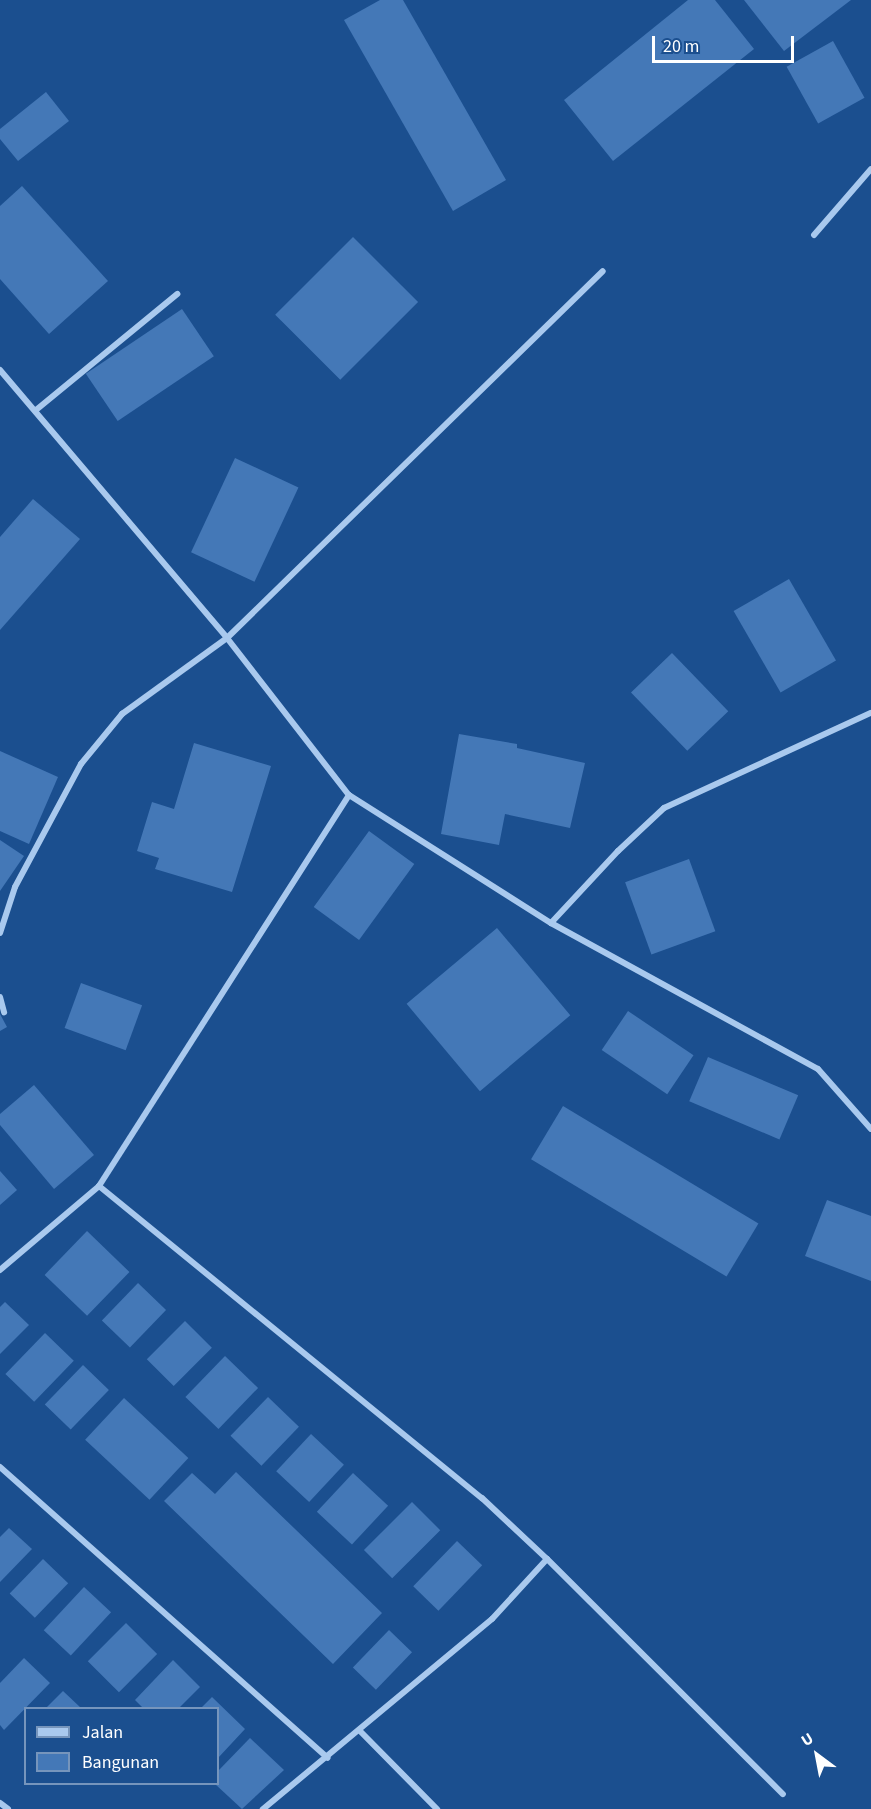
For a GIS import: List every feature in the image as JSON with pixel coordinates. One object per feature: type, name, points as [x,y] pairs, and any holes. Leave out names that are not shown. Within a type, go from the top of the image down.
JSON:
[{"type":"street","points":[[814,235],[871,169]]},
{"type":"street","points":[[0,933],[15,887],[81,764],[122,714],[227,638],[603,271]]},
{"type":"street","points":[[36,410],[177,294]]},
{"type":"street","points":[[0,370],[227,638],[349,795],[551,923],[818,1069],[871,1129]]},
{"type":"street","points":[[551,923],[618,851],[664,808],[871,713]]},
{"type":"street","points":[[0,1270],[99,1186],[349,795]]},
{"type":"street","points":[[0,997],[4,1012]]},
{"type":"street","points":[[99,1186],[482,1498],[547,1559],[783,1794]]},
{"type":"street","points":[[0,1467],[328,1758]]},
{"type":"street","points":[[263,1809],[328,1758],[492,1619],[547,1559]]},
{"type":"street","points":[[360,1731],[437,1809]]},
{"type":"street","points":[[0,1803],[8,1809]]},
{"type":"building","points":[[380,0],[403,0],[506,180],[453,211],[344,20]]},
{"type":"building","points":[[688,0],[715,0],[754,49],[613,161],[564,100]]},
{"type":"building","points":[[744,0],[851,0],[784,51]]},
{"type":"building","points":[[833,41],[865,98],[818,124],[787,67]]},
{"type":"building","points":[[46,92],[69,121],[18,161],[0,139],[0,129]]},
{"type":"building","points":[[22,186],[108,281],[49,334],[0,279],[0,206]]},
{"type":"building","points":[[353,237],[418,302],[340,380],[275,315]]},
{"type":"building","points":[[182,309],[214,356],[118,421],[86,374]]},
{"type":"building","points":[[235,458],[298,488],[254,582],[191,552]]},
{"type":"building","points":[[33,499],[80,539],[0,630],[0,537]]},
{"type":"building","points":[[789,579],[836,660],[781,692],[734,611]]},
{"type":"building","points":[[672,653],[728,711],[687,751],[631,693]]},
{"type":"building","points":[[459,734],[517,744],[517,748],[585,763],[570,828],[505,814],[499,845],[441,834]]},
{"type":"building","points":[[194,743],[271,766],[232,892],[155,869],[159,858],[137,851],[152,802],[174,809]]},
{"type":"building","points":[[0,751],[58,777],[29,844],[0,831]]},
{"type":"building","points":[[369,831],[414,864],[359,940],[314,907]]},
{"type":"building","points":[[0,840],[24,856],[0,891]]},
{"type":"building","points":[[689,859],[715,931],[651,955],[625,882]]},
{"type":"building","points":[[497,928],[570,1015],[480,1091],[407,1004]]},
{"type":"building","points":[[81,983],[142,1005],[126,1050],[65,1028]]},
{"type":"building","points":[[628,1011],[693,1055],[667,1094],[602,1050]]},
{"type":"building","points":[[0,1014],[7,1027],[0,1031]]},
{"type":"building","points":[[708,1057],[798,1095],[779,1139],[689,1101]]},
{"type":"building","points":[[34,1085],[94,1155],[54,1189],[0,1125],[0,1114]]},
{"type":"building","points":[[563,1106],[758,1223],[727,1277],[531,1159]]},
{"type":"building","points":[[0,1171],[17,1190],[0,1205]]},
{"type":"building","points":[[827,1200],[871,1216],[871,1281],[805,1256]]},
{"type":"building","points":[[87,1231],[129,1272],[87,1316],[45,1275]]},
{"type":"building","points":[[138,1283],[166,1310],[130,1347],[102,1320]]},
{"type":"building","points":[[5,1302],[29,1325],[0,1354],[0,1307]]},
{"type":"building","points":[[185,1321],[212,1348],[174,1386],[147,1359]]},
{"type":"building","points":[[45,1333],[74,1361],[34,1402],[5,1374]]},
{"type":"building","points":[[225,1356],[258,1388],[218,1429],[185,1397]]},
{"type":"building","points":[[83,1365],[109,1390],[71,1430],[45,1405]]},
{"type":"building","points":[[268,1397],[299,1427],[261,1466],[230,1436]]},
{"type":"building","points":[[124,1398],[188,1458],[149,1500],[85,1440]]},
{"type":"building","points":[[311,1434],[344,1465],[309,1502],[276,1471]]},
{"type":"building","points":[[236,1472],[382,1613],[333,1664],[164,1501],[192,1473],[215,1494]]},
{"type":"building","points":[[353,1473],[388,1506],[352,1544],[317,1512]]},
{"type":"building","points":[[412,1502],[440,1530],[392,1578],[364,1550]]},
{"type":"building","points":[[9,1528],[32,1549],[0,1582],[0,1537]]},
{"type":"building","points":[[457,1541],[482,1565],[438,1611],[413,1586]]},
{"type":"building","points":[[43,1559],[68,1583],[35,1618],[10,1594]]},
{"type":"building","points":[[84,1587],[111,1612],[71,1655],[44,1630]]},
{"type":"building","points":[[126,1623],[157,1654],[119,1692],[88,1661]]},
{"type":"building","points":[[389,1630],[412,1652],[376,1690],[353,1667]]},
{"type":"building","points":[[24,1658],[50,1683],[4,1730],[0,1725],[0,1683]]},
{"type":"building","points":[[173,1660],[200,1687],[180,1707],[142,1707],[135,1700]]},
{"type":"building","points":[[63,1691],[80,1707],[47,1707]]},
{"type":"building","points":[[212,1697],[245,1729],[219,1757],[219,1707],[202,1707]]},
{"type":"building","points":[[250,1738],[284,1770],[242,1809],[216,1785],[219,1785],[219,1770]]}]
